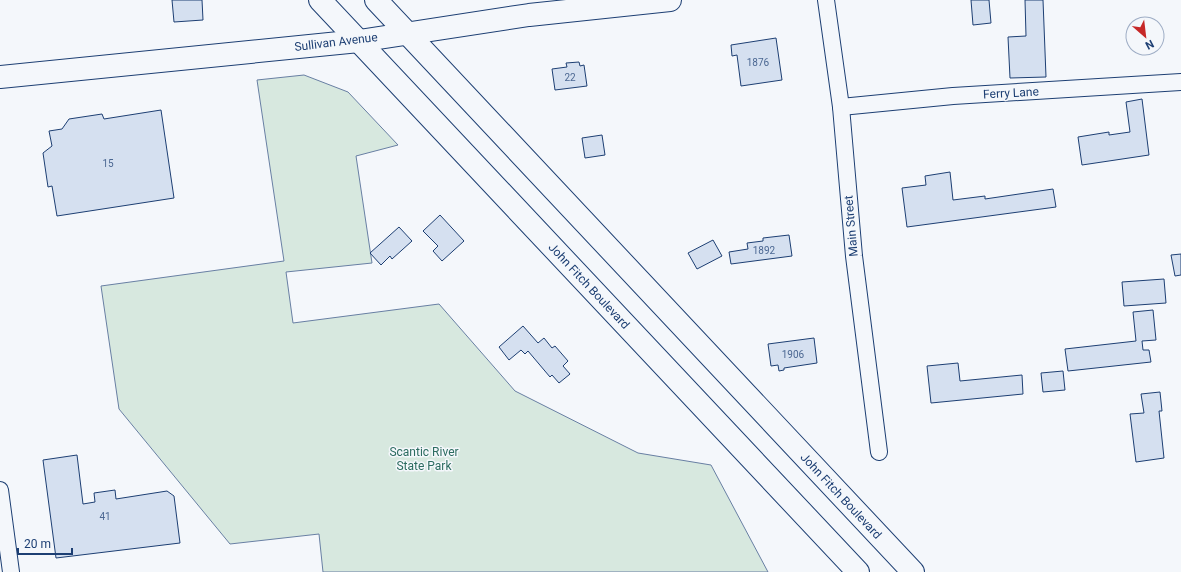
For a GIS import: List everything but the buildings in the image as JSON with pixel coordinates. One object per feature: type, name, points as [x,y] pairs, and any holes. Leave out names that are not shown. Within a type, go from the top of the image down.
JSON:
[{"type":"main road","name":"John Fitch Boulevard","points":[[320,0],[858,572]]},
{"type":"main road","name":"John Fitch Boulevard","points":[[376,0],[913,572]]},
{"type":"main road","name":"Sullivan Avenue","points":[[0,77],[359,41],[530,15],[670,0]]},
{"type":"street","name":"Main Street","points":[[826,0],[841,107],[859,303],[879,452]]},
{"type":"street","name":"Ferry Lane","points":[[841,107],[953,96],[1181,82]]},
{"type":"street","points":[[0,490],[11,572]]},
{"type":"green space","name":"Scantic River State Park","points":[[304,75],[348,92],[398,145],[356,156],[372,263],[286,272],[293,323],[439,304],[515,391],[638,453],[711,465],[768,572],[323,572],[319,534],[230,544],[119,409],[101,286],[284,261],[257,80]]}]
